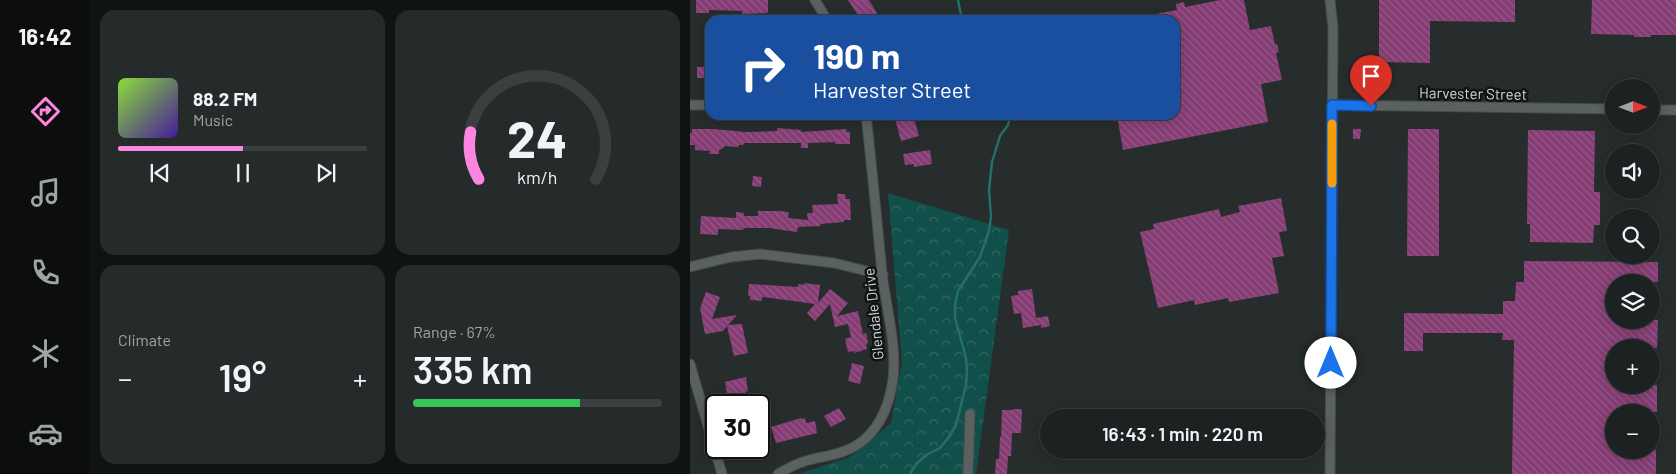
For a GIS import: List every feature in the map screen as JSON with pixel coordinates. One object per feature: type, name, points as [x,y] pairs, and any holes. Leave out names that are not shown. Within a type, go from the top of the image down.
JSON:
[{"type":"street","points":[[815,0],[824,15]]},
{"type":"street","points":[[1330,0],[1332,28],[1330,474]]},
{"type":"street","points":[[690,105],[705,106]]},
{"type":"street","name":"Harvester Street","points":[[1332,105],[1605,109]]},
{"type":"street","points":[[1660,110],[1676,110]]},
{"type":"street","name":"Glendale Drive","points":[[778,474],[792,465],[850,449],[865,439],[884,413],[890,396],[894,355],[883,275],[867,120]]},
{"type":"street","points":[[690,267],[731,257],[760,254],[834,263],[883,275]]},
{"type":"street","points":[[690,364],[722,474]]},
{"type":"street","points":[[968,474],[970,414]]},
{"type":"green space","points":[[888,193],[1009,230],[976,474],[798,474],[850,457],[891,423],[902,362]]},
{"type":"building","points":[[696,0],[768,0],[768,13],[742,14],[742,11],[709,10],[709,13],[696,13]]},
{"type":"building","points":[[848,0],[869,0],[877,13],[874,15],[858,15]]},
{"type":"building","points":[[1220,0],[1244,0],[1250,30],[1271,26],[1275,45],[1277,44],[1279,52],[1276,53],[1282,80],[1261,84],[1268,122],[1123,150],[1118,120],[1180,120],[1180,15],[1150,15],[1177,10],[1176,4],[1184,2],[1185,7]]},
{"type":"building","points":[[1379,0],[1515,0],[1515,22],[1430,21],[1430,63],[1379,62]]},
{"type":"building","points":[[1592,0],[1676,0],[1676,35],[1634,37],[1634,35],[1591,34]]},
{"type":"building","points":[[697,67],[705,67],[705,78],[697,78]]},
{"type":"building","points":[[895,120],[914,120],[919,136],[901,141]]},
{"type":"building","points":[[777,128],[801,130],[801,132],[847,129],[846,132],[850,132],[850,144],[835,144],[835,142],[808,143],[808,148],[801,148],[801,143],[744,143],[738,147],[724,146],[724,148],[719,150],[719,154],[709,154],[710,151],[695,150],[695,145],[690,145],[692,129],[746,132],[777,131]]},
{"type":"building","points":[[1353,129],[1361,129],[1360,139],[1353,139]]},
{"type":"building","points":[[1408,129],[1439,129],[1439,256],[1407,256]]},
{"type":"building","points":[[1528,130],[1595,131],[1594,192],[1600,192],[1600,225],[1594,225],[1593,243],[1530,242],[1530,224],[1527,224]]},
{"type":"building","points":[[930,150],[932,164],[914,167],[914,164],[905,165],[903,154]]},
{"type":"building","points":[[753,176],[762,177],[761,187],[752,186]]},
{"type":"building","points":[[837,194],[845,194],[846,199],[850,199],[851,220],[820,224],[821,226],[798,227],[797,232],[769,228],[744,228],[743,230],[718,229],[718,235],[700,234],[701,216],[736,218],[736,212],[744,213],[744,216],[758,216],[758,211],[779,211],[789,212],[788,218],[808,220],[807,213],[813,213],[812,205],[838,204]]},
{"type":"building","points":[[1281,198],[1287,231],[1279,232],[1284,256],[1272,258],[1279,293],[1229,302],[1228,298],[1195,305],[1194,300],[1158,308],[1140,232],[1154,229],[1153,224],[1219,209],[1221,217],[1240,212],[1238,206]]},
{"type":"building","points":[[1524,261],[1658,264],[1658,274],[1605,274],[1605,329],[1658,329],[1657,339],[1605,339],[1605,394],[1657,394],[1657,404],[1605,404],[1605,459],[1656,459],[1656,474],[1512,474],[1514,340],[1502,340],[1503,333],[1423,333],[1423,351],[1404,351],[1404,313],[1503,314],[1503,301],[1515,301],[1516,282],[1524,282]]},
{"type":"building","points":[[804,283],[820,285],[818,303],[830,289],[848,303],[837,316],[858,311],[863,334],[866,333],[867,349],[854,353],[855,351],[848,352],[845,339],[851,337],[848,324],[835,327],[830,304],[815,321],[807,313],[815,304],[762,297],[762,301],[750,300],[750,296],[748,296],[749,284],[798,287],[798,284],[804,285]]},
{"type":"building","points":[[1032,289],[1036,318],[1048,316],[1050,326],[1041,328],[1041,325],[1023,328],[1021,313],[1014,314],[1011,296],[1018,295],[1018,291]]},
{"type":"building","points":[[706,292],[720,297],[712,319],[737,315],[728,325],[742,324],[748,353],[734,356],[727,326],[723,331],[705,334],[700,308]]},
{"type":"building","points":[[852,363],[864,366],[860,384],[848,381]]},
{"type":"building","points":[[746,377],[748,391],[745,392],[745,394],[727,394],[725,382]]},
{"type":"building","points":[[839,408],[846,419],[831,427],[824,416]]},
{"type":"building","points":[[1022,409],[1021,433],[1012,433],[1011,456],[1008,456],[1007,474],[995,474],[996,459],[999,459],[1002,410]]},
{"type":"building","points":[[805,418],[806,423],[815,421],[817,433],[776,443],[771,427]]},
{"type":"waterway","points":[[958,0],[961,15]]},
{"type":"waterway","points":[[910,474],[917,463],[928,454],[940,448],[956,425],[966,385],[967,372],[966,358],[955,318],[955,305],[958,291],[980,257],[989,231],[991,217],[989,190],[992,162],[1000,136],[1010,120]]},
{"type":"slow traffic","points":[[1332,124],[1332,183]]},
{"type":"route","points":[[1331,363],[1332,105],[1371,106]]}]
